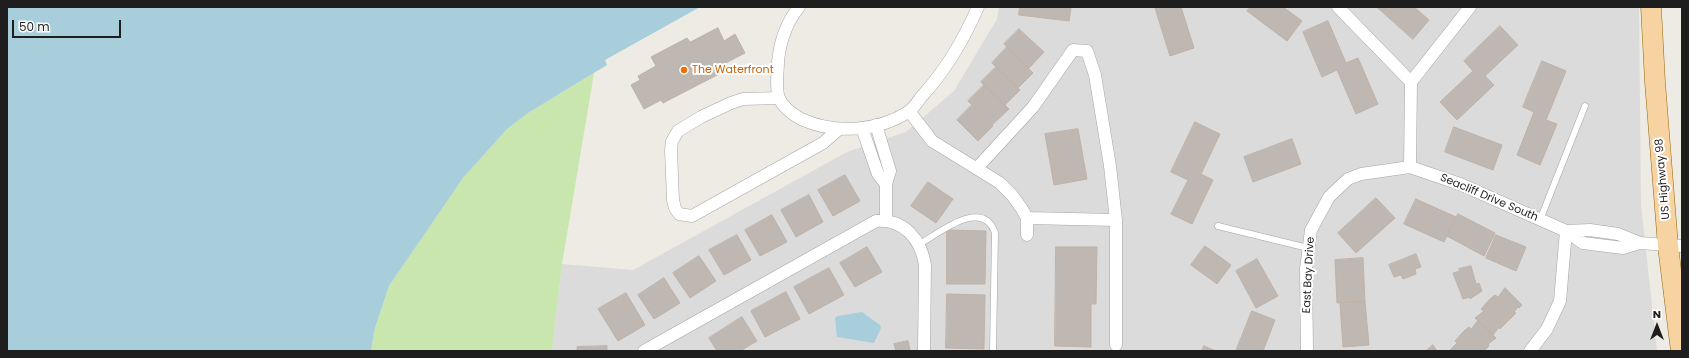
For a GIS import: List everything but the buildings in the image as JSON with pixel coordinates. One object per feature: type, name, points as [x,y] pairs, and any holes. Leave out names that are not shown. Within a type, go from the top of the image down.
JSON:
[{"type":"main road","name":"US Highway 98","points":[[1650,7],[1655,82],[1675,246],[1681,351]]},
{"type":"street","points":[[799,7],[788,23],[780,43],[777,78],[779,98],[792,114],[810,123],[839,129],[862,128],[876,125],[909,111],[934,84],[954,54],[978,7]]},
{"type":"street","points":[[1338,7],[1411,82]]},
{"type":"street","points":[[1410,167],[1411,82],[1470,7]]},
{"type":"street","points":[[977,168],[1033,107],[1073,50],[1087,51],[1095,75],[1110,166],[1116,220],[1116,345]]},
{"type":"street","points":[[779,98],[743,100],[731,103],[678,131],[672,141],[671,150],[673,200],[675,208],[680,214],[692,216],[823,143],[839,129]]},
{"type":"street","points":[[909,111],[932,141],[1000,183],[1022,209],[1027,218],[1027,235]]},
{"type":"street","points":[[876,125],[890,171],[886,184],[886,220]]},
{"type":"street","points":[[862,128],[878,174],[886,184]]},
{"type":"street","name":"Seacliff Drive South","points":[[1410,167],[1460,184],[1566,231],[1583,243],[1622,248],[1640,243],[1675,246]]},
{"type":"street","name":"East Bay Drive","points":[[1307,351],[1306,294],[1308,248],[1311,230],[1323,206],[1329,197],[1348,179],[1361,174],[1410,167]]},
{"type":"street","points":[[1027,218],[1116,220]]},
{"type":"street","points":[[644,351],[876,221],[886,220],[897,224],[914,237],[920,244],[925,265],[924,351]]},
{"type":"street","points":[[1530,351],[1547,329],[1560,301],[1566,231]]},
{"type":"lane","points":[[1540,220],[1585,106]]},
{"type":"lane","points":[[920,244],[966,218],[981,218],[988,221],[993,227],[995,233],[993,351]]},
{"type":"lane","points":[[1218,226],[1308,248]]},
{"type":"shaded area","points":[[999,7],[1639,7],[1641,205],[1657,351],[552,351],[562,264],[633,270],[847,152],[906,132],[954,91],[997,19]]},
{"type":"green space","points":[[594,73],[562,264],[552,351],[371,351],[375,328],[389,286],[463,178],[507,129],[528,113]]},
{"type":"water","points":[[7,7],[700,7],[605,60],[607,65],[528,113],[507,129],[463,178],[389,286],[375,328],[371,351],[7,351]]},
{"type":"water","points":[[862,312],[880,325],[881,328],[874,343],[837,337],[835,318],[838,316]]},
{"type":"place","name":"The Waterfront","points":[[684,70]]}]
